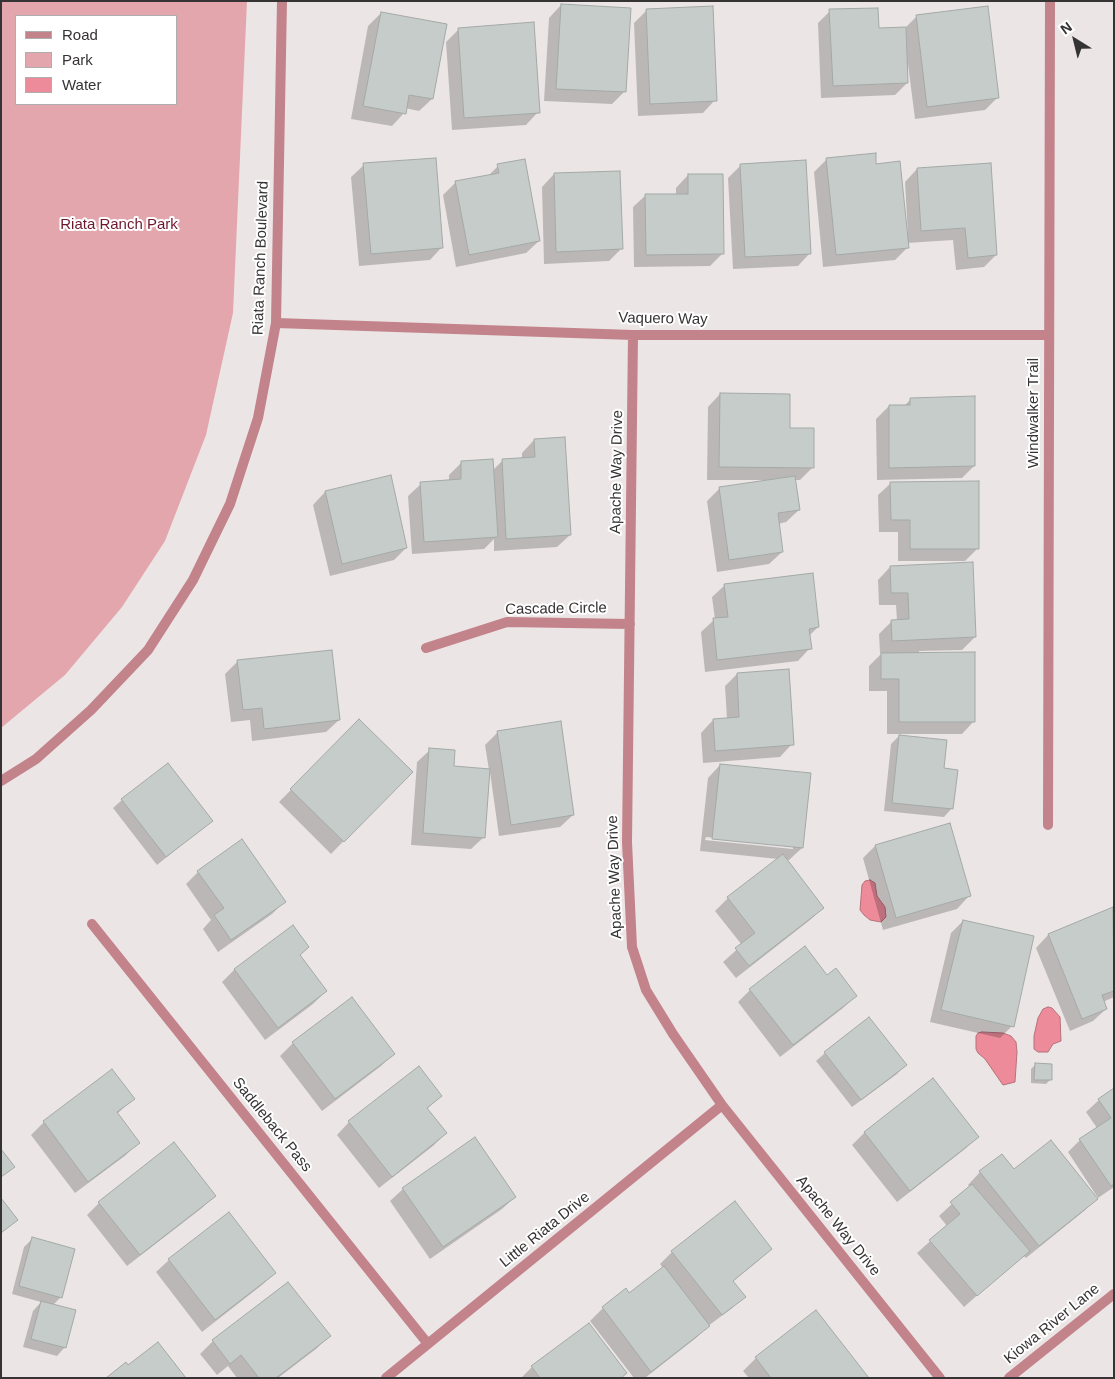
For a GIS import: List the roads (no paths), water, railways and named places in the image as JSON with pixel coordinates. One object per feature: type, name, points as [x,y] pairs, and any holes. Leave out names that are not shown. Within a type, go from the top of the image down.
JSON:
[{"type":"street","name":"Riata Ranch Boulevard","points":[[1,781],[36,758],[91,710],[148,650],[193,580],[230,504],[258,418],[276,323],[282,1]]},
{"type":"street","name":"Windwalker Trail","points":[[1048,825],[1050,1]]},
{"type":"street","name":"Vaquero Way","points":[[276,323],[633,334],[1049,335]]},
{"type":"street","name":"Apache Way Drive","points":[[633,334],[627,842],[632,947],[646,990],[673,1034],[722,1105],[940,1378]]},
{"type":"street","name":"Cascade Circle","points":[[426,648],[507,622],[630,624]]},
{"type":"street","name":"Saddleback Pass","points":[[92,924],[428,1344]]},
{"type":"street","name":"Little Riata Drive","points":[[386,1378],[722,1105]]},
{"type":"street","name":"Kiowa River Lane","points":[[1009,1378],[1114,1294]]},
{"type":"water","points":[[870,880],[875,883],[877,896],[885,907],[886,917],[881,922],[870,920],[860,910],[862,885],[865,881]]},
{"type":"water","points":[[1052,1008],[1060,1017],[1061,1041],[1053,1044],[1048,1052],[1038,1052],[1034,1049],[1034,1036],[1038,1018],[1043,1009]]},
{"type":"water","points":[[982,1032],[1003,1033],[1011,1036],[1016,1042],[1015,1082],[1003,1085],[985,1059],[978,1053],[976,1049],[976,1036]]},
{"type":"park label","name":"Riata Ranch Park","points":[[119,225]]}]
